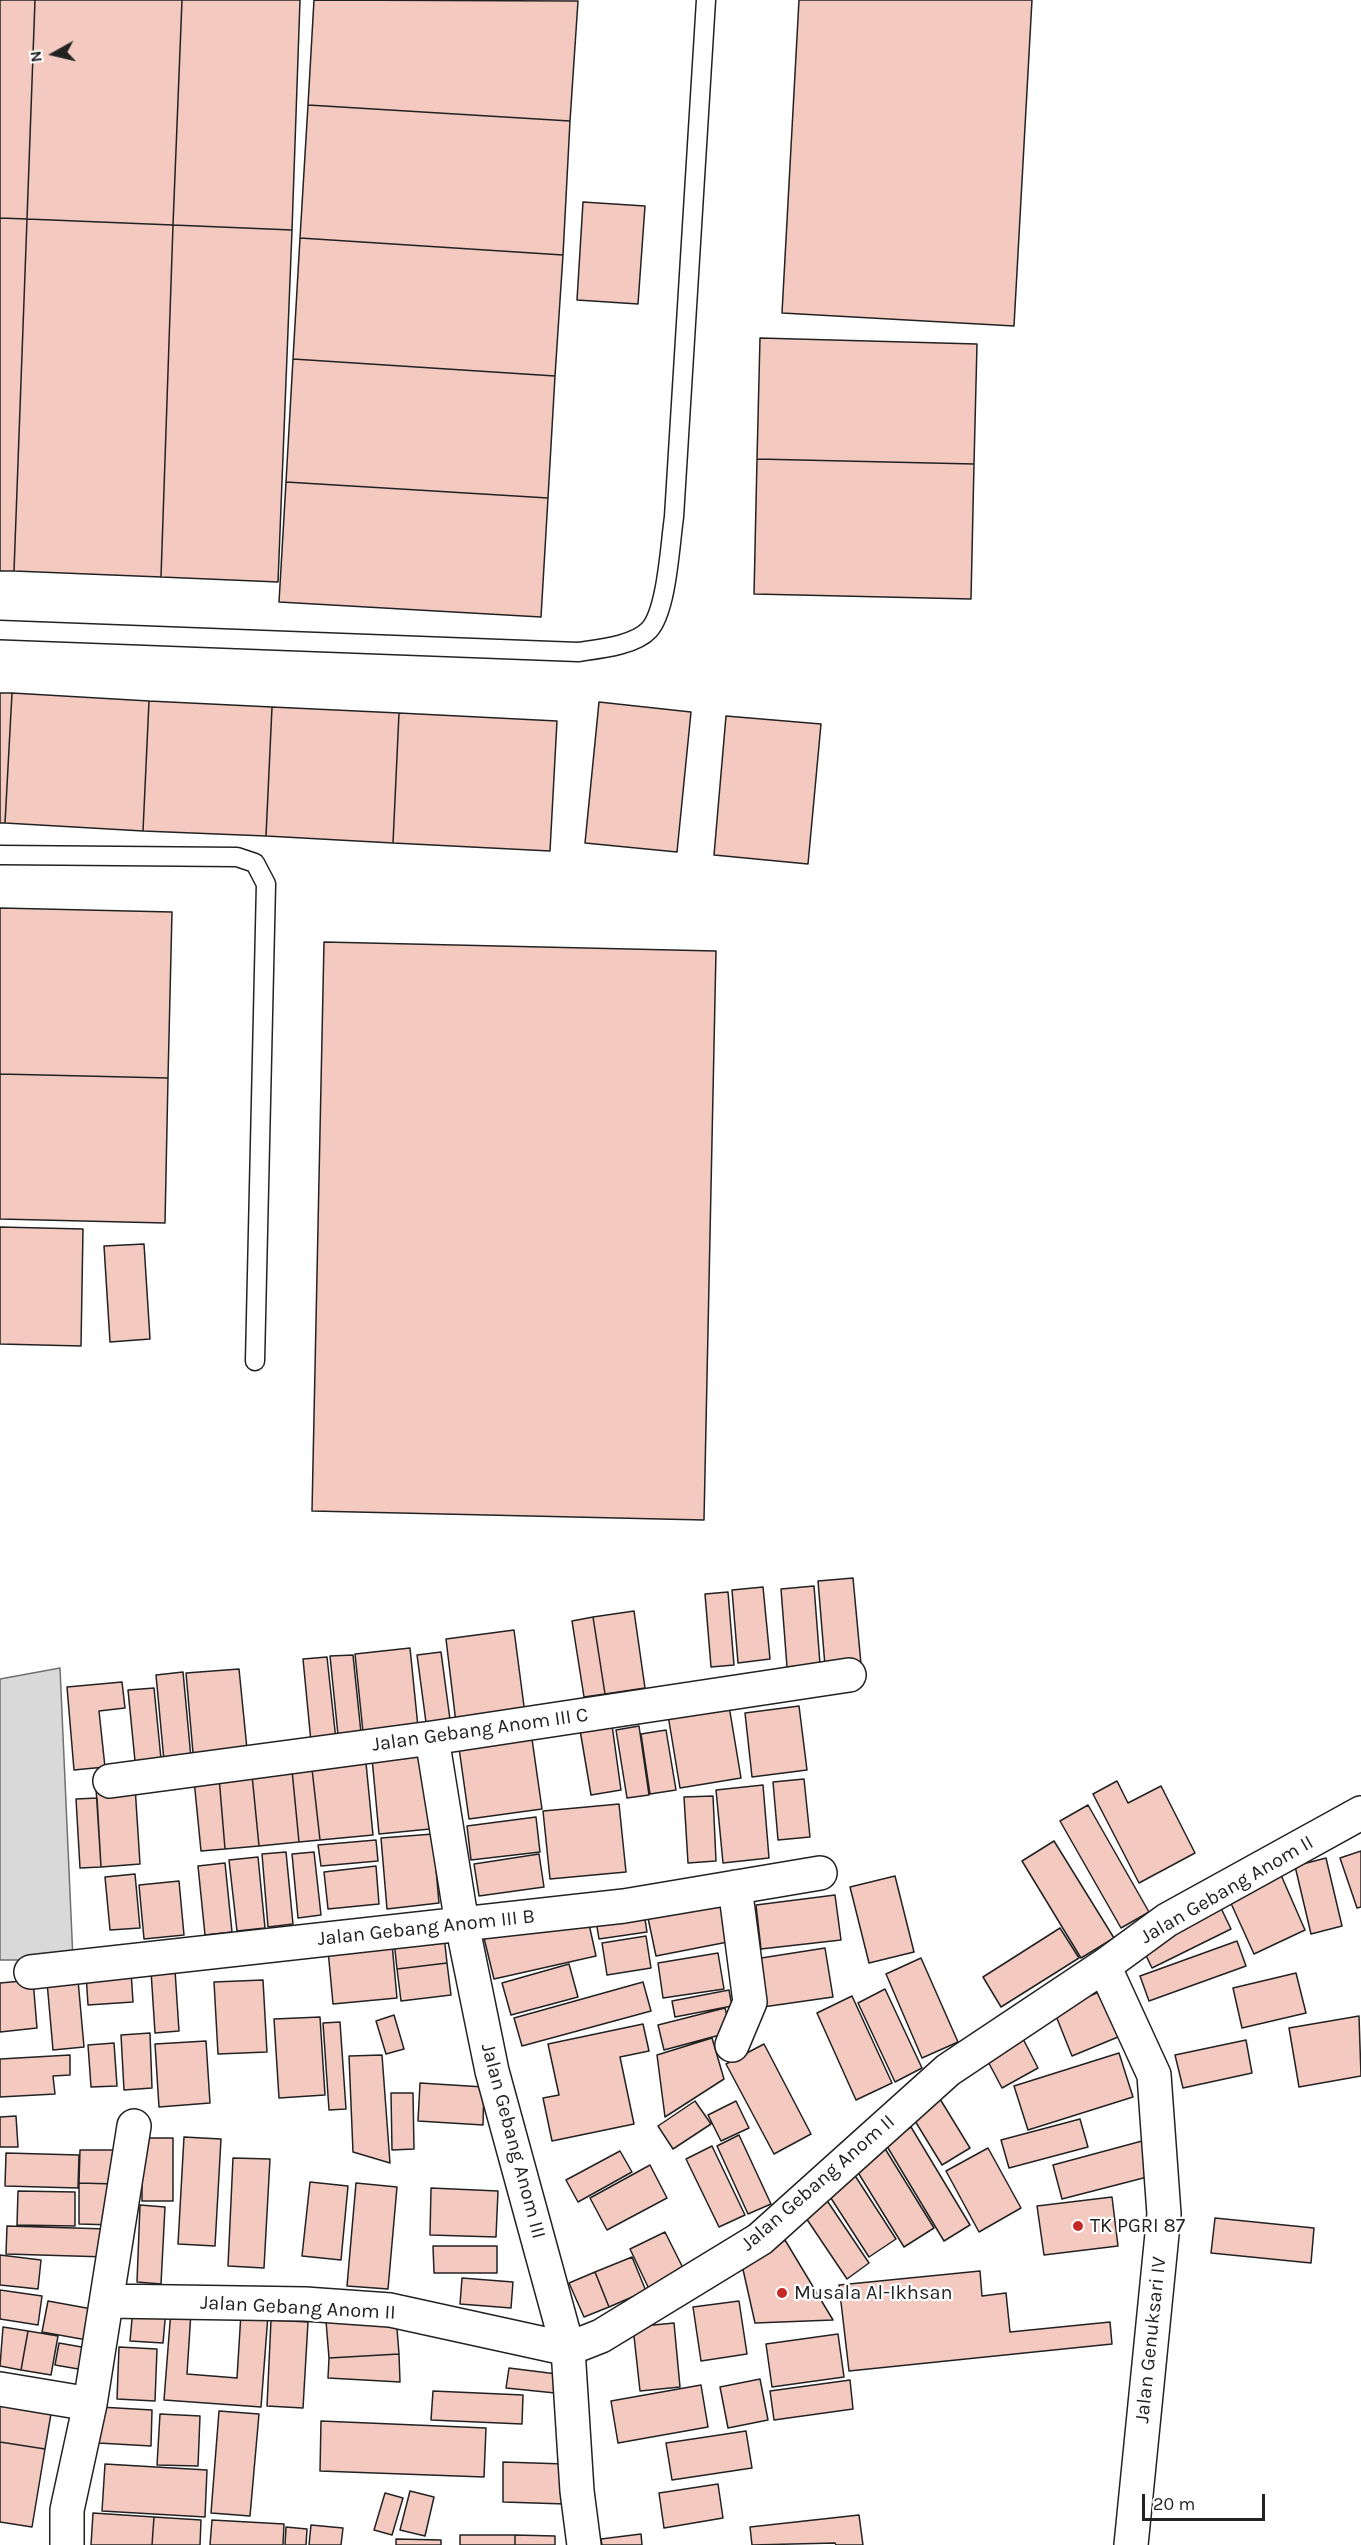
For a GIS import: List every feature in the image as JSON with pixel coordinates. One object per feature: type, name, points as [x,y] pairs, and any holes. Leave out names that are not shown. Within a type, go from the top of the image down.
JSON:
[{"type":"street","name":"Jalan Gebang Anom III C","points":[[110,1781],[432,1738],[849,1675]]},
{"type":"street","name":"Jalan Gebang Anom III","points":[[432,1738],[462,1924],[492,2071],[568,2349],[577,2491],[584,2545]]},
{"type":"street","name":"Jalan Gebang Anom II","points":[[108,2301],[305,2304],[390,2310],[568,2349],[601,2336],[760,2239],[948,2070],[1104,1966],[1167,1920],[1361,1814]]},
{"type":"street","name":"Jalan Gebang Anom III B","points":[[31,1972],[624,1906],[820,1873]]},
{"type":"street","points":[[732,2045],[750,2002],[735,1887]]},
{"type":"street","name":"Jalan Genuksari IV","points":[[1104,1966],[1154,2075],[1164,2214],[1131,2545]]},
{"type":"street","points":[[67,2545],[67,2510],[90,2404],[108,2301],[134,2126]]},
{"type":"street","points":[[0,2389],[90,2404]]},
{"type":"lane","points":[[0,630],[578,652],[621,645],[648,630],[663,600],[674,517],[706,0]]},
{"type":"lane","points":[[0,855],[237,857],[255,862],[266,884],[255,1361]]},
{"type":"shaded area","points":[[60,1668],[73,1960],[0,1960],[0,1679]]},
{"type":"building","points":[[0,0],[35,0],[27,219],[0,218]]},
{"type":"building","points":[[35,0],[182,0],[173,225],[27,219]]},
{"type":"building","points":[[182,0],[300,0],[292,230],[173,225]]},
{"type":"building","points":[[314,0],[578,1],[570,121],[308,105]]},
{"type":"building","points":[[799,0],[1032,0],[1014,326],[782,313]]},
{"type":"building","points":[[308,105],[570,121],[563,255],[300,238]]},
{"type":"building","points":[[583,202],[645,206],[638,304],[577,300]]},
{"type":"building","points":[[0,218],[27,219],[14,571],[0,571]]},
{"type":"building","points":[[27,219],[173,225],[161,577],[14,571]]},
{"type":"building","points":[[173,225],[292,230],[278,582],[161,577]]},
{"type":"building","points":[[300,238],[563,255],[555,376],[293,359]]},
{"type":"building","points":[[760,338],[977,344],[974,464],[757,459]]},
{"type":"building","points":[[293,359],[555,376],[548,498],[286,482]]},
{"type":"building","points":[[757,459],[974,464],[971,599],[754,594]]},
{"type":"building","points":[[286,482],[548,498],[541,617],[279,602]]},
{"type":"building","points":[[0,693],[12,693],[5,823],[0,823]]},
{"type":"building","points":[[12,693],[149,701],[143,831],[5,823]]},
{"type":"building","points":[[149,701],[272,707],[266,836],[143,831]]},
{"type":"building","points":[[599,702],[691,712],[677,852],[585,843]]},
{"type":"building","points":[[272,707],[399,713],[393,843],[266,836]]},
{"type":"building","points":[[399,713],[557,721],[550,851],[393,843]]},
{"type":"building","points":[[726,716],[821,724],[808,864],[714,855]]},
{"type":"building","points":[[0,908],[172,912],[168,1078],[0,1074]]},
{"type":"building","points":[[324,942],[716,951],[704,1520],[312,1511]]},
{"type":"building","points":[[0,1074],[168,1078],[165,1223],[0,1219]]},
{"type":"building","points":[[0,1227],[83,1229],[81,1346],[0,1344]]},
{"type":"building","points":[[144,1244],[150,1339],[110,1342],[104,1246]]},
{"type":"building","points":[[853,1578],[861,1664],[825,1666],[818,1581]]},
{"type":"building","points":[[814,1586],[820,1664],[787,1667],[781,1589]]},
{"type":"building","points":[[763,1587],[770,1659],[738,1663],[732,1590]]},
{"type":"building","points":[[728,1592],[734,1665],[711,1667],[705,1594]]},
{"type":"building","points":[[634,1611],[645,1688],[605,1694],[593,1617]]},
{"type":"building","points":[[593,1617],[605,1694],[584,1697],[572,1621]]},
{"type":"building","points":[[514,1630],[525,1714],[456,1723],[446,1639]]},
{"type":"building","points":[[410,1648],[418,1727],[363,1732],[355,1654]]},
{"type":"building","points":[[441,1652],[451,1727],[427,1730],[417,1655]]},
{"type":"building","points":[[353,1655],[361,1733],[338,1735],[330,1656]]},
{"type":"building","points":[[327,1657],[336,1740],[311,1742],[303,1659]]},
{"type":"building","points":[[239,1669],[247,1749],[193,1753],[186,1673]]},
{"type":"building","points":[[183,1672],[191,1758],[164,1761],[156,1675]]},
{"type":"building","points":[[122,1682],[125,1708],[99,1711],[105,1767],[74,1770],[67,1687]]},
{"type":"building","points":[[154,1688],[161,1759],[135,1761],[128,1690]]},
{"type":"building","points":[[729,1706],[741,1778],[680,1788],[668,1715]]},
{"type":"building","points":[[799,1706],[807,1770],[752,1777],[745,1713]]},
{"type":"building","points":[[612,1725],[621,1790],[591,1795],[580,1730]]},
{"type":"building","points":[[639,1726],[649,1795],[627,1798],[616,1730]]},
{"type":"building","points":[[666,1730],[676,1790],[650,1794],[641,1734]]},
{"type":"building","points":[[532,1739],[542,1809],[469,1819],[459,1748]]},
{"type":"building","points":[[424,1753],[430,1829],[379,1834],[372,1758]]},
{"type":"building","points":[[366,1763],[373,1835],[320,1840],[312,1769]]},
{"type":"building","points":[[312,1769],[320,1840],[299,1842],[292,1770]]},
{"type":"building","points":[[292,1770],[299,1842],[259,1846],[252,1775]]},
{"type":"building","points":[[252,1775],[259,1846],[225,1849],[219,1777]]},
{"type":"building","points":[[219,1777],[225,1849],[201,1851],[194,1780]]},
{"type":"building","points":[[804,1779],[810,1837],[778,1840],[773,1782]]},
{"type":"building","points":[[1117,1781],[1128,1803],[1161,1786],[1195,1853],[1139,1883],[1093,1794]]},
{"type":"building","points":[[763,1785],[769,1858],[723,1863],[716,1790]]},
{"type":"building","points":[[135,1786],[140,1864],[101,1867],[96,1788]]},
{"type":"building","points":[[713,1796],[716,1861],[688,1863],[684,1797]]},
{"type":"building","points":[[97,1798],[101,1867],[80,1868],[76,1799]]},
{"type":"building","points":[[619,1804],[626,1872],[550,1879],[543,1811]]},
{"type":"building","points":[[1088,1805],[1149,1912],[1121,1928],[1060,1821]]},
{"type":"building","points":[[536,1817],[540,1852],[471,1860],[467,1826]]},
{"type":"building","points":[[433,1834],[439,1903],[387,1909],[381,1838]]},
{"type":"building","points":[[376,1840],[378,1861],[321,1866],[318,1845]]},
{"type":"building","points":[[1054,1841],[1114,1938],[1081,1958],[1022,1861]]},
{"type":"building","points":[[1361,1851],[1361,1907],[1357,1908],[1340,1858]]},
{"type":"building","points":[[286,1852],[293,1924],[268,1927],[262,1854]]},
{"type":"building","points":[[314,1852],[321,1915],[298,1918],[292,1854]]},
{"type":"building","points":[[539,1854],[544,1887],[479,1896],[474,1864]]},
{"type":"building","points":[[258,1857],[265,1928],[237,1931],[229,1860]]},
{"type":"building","points":[[1326,1858],[1342,1926],[1311,1934],[1295,1866]]},
{"type":"building","points":[[225,1863],[232,1932],[205,1935],[198,1866]]},
{"type":"building","points":[[376,1866],[379,1904],[328,1909],[324,1872]]},
{"type":"building","points":[[135,1874],[140,1928],[110,1930],[105,1877]]},
{"type":"building","points":[[1281,1875],[1305,1930],[1254,1954],[1229,1899]]},
{"type":"building","points":[[895,1876],[914,1952],[869,1963],[850,1887]]},
{"type":"building","points":[[179,1881],[184,1935],[144,1939],[139,1885]]},
{"type":"building","points":[[835,1895],[841,1940],[761,1949],[756,1905]]},
{"type":"building","points":[[731,1902],[738,1940],[656,1956],[648,1918]]},
{"type":"building","points":[[1219,1904],[1231,1929],[1152,1968],[1140,1943]]},
{"type":"building","points":[[643,1907],[647,1932],[599,1939],[595,1915]]},
{"type":"building","points":[[587,1915],[596,1956],[494,1979],[484,1938]]},
{"type":"building","points":[[1060,1928],[1079,1958],[1001,2007],[983,1977]]},
{"type":"building","points":[[444,1935],[447,1963],[397,1969],[394,1941]]},
{"type":"building","points":[[646,1936],[651,1968],[607,1975],[602,1943]]},
{"type":"building","points":[[1237,1941],[1246,1966],[1149,2001],[1140,1976]]},
{"type":"building","points":[[392,1944],[397,1998],[333,2004],[328,1950]]},
{"type":"building","points":[[825,1948],[833,1997],[763,2007],[755,1959]]},
{"type":"building","points":[[718,1953],[724,1989],[663,1998],[658,1963]]},
{"type":"building","points":[[921,1958],[958,2042],[922,2058],[886,1974]]},
{"type":"building","points":[[447,1963],[451,1995],[401,2001],[397,1969]]},
{"type":"building","points":[[569,1964],[578,1997],[511,2015],[502,1983]]},
{"type":"building","points":[[175,1970],[179,2031],[155,2033],[151,1971]]},
{"type":"building","points":[[131,1971],[133,2002],[88,2005],[86,1974]]},
{"type":"building","points":[[1296,1973],[1306,2013],[1242,2028],[1233,1988]]},
{"type":"building","points":[[33,1980],[37,2028],[0,2032],[0,1983]]},
{"type":"building","points":[[78,1980],[84,2047],[53,2050],[47,1982]]},
{"type":"building","points":[[263,1980],[267,2052],[218,2054],[214,1982]]},
{"type":"building","points":[[643,1982],[651,2011],[522,2046],[514,2018]]},
{"type":"building","points":[[885,1989],[922,2068],[895,2082],[858,2003]]},
{"type":"building","points":[[729,1990],[732,2006],[675,2017],[672,2001]]},
{"type":"building","points":[[1099,1992],[1118,2037],[1072,2056],[1054,2011]]},
{"type":"building","points":[[852,1996],[892,2083],[856,2100],[817,2013]]},
{"type":"building","points":[[725,2008],[731,2032],[664,2050],[658,2025]]},
{"type":"building","points":[[394,2015],[404,2049],[386,2054],[376,2021]]},
{"type":"building","points":[[1359,2016],[1361,2076],[1299,2087],[1289,2028]]},
{"type":"building","points":[[320,2017],[325,2095],[279,2098],[274,2019]]},
{"type":"building","points":[[340,2022],[346,2109],[329,2110],[323,2023]]},
{"type":"building","points":[[643,2024],[649,2051],[620,2057],[634,2124],[552,2141],[543,2098],[559,2095],[548,2044]]},
{"type":"building","points":[[1019,2031],[1038,2068],[1002,2088],[983,2052]]},
{"type":"building","points":[[150,2033],[152,2088],[124,2090],[121,2035]]},
{"type":"building","points":[[712,2038],[724,2079],[665,2117],[657,2055]]},
{"type":"building","points":[[1246,2040],[1252,2073],[1183,2088],[1175,2055]]},
{"type":"building","points":[[206,2041],[210,2103],[159,2107],[155,2044]]},
{"type":"building","points":[[114,2043],[117,2086],[91,2087],[88,2045]]},
{"type":"building","points":[[764,2044],[811,2134],[774,2154],[726,2064]]},
{"type":"building","points":[[1119,2053],[1133,2097],[1028,2130],[1014,2086]]},
{"type":"building","points":[[70,2055],[70,2075],[53,2076],[55,2094],[0,2097],[0,2059]]},
{"type":"building","points":[[382,2055],[390,2163],[353,2152],[349,2056]]},
{"type":"building","points":[[420,2083],[484,2087],[483,2125],[418,2121]]},
{"type":"building","points":[[391,2093],[413,2093],[414,2149],[392,2150]]},
{"type":"building","points":[[940,2099],[970,2148],[942,2165],[912,2116]]},
{"type":"building","points":[[695,2101],[711,2124],[673,2149],[658,2126]]},
{"type":"building","points":[[736,2101],[749,2128],[721,2141],[708,2115]]},
{"type":"building","points":[[16,2116],[18,2147],[0,2147],[0,2117]]},
{"type":"building","points":[[1080,2119],[1088,2147],[1009,2168],[1001,2140]]},
{"type":"building","points":[[911,2127],[970,2225],[944,2241],[885,2143]]},
{"type":"building","points":[[739,2135],[771,2204],[748,2214],[717,2146]]},
{"type":"building","points":[[184,2137],[221,2139],[215,2246],[178,2244]]},
{"type":"building","points":[[142,2138],[173,2138],[173,2201],[142,2201]]},
{"type":"building","points":[[1142,2141],[1151,2176],[1062,2199],[1053,2165]]},
{"type":"building","points":[[712,2146],[745,2215],[719,2227],[686,2159]]},
{"type":"building","points":[[884,2147],[934,2228],[904,2247],[854,2166]]},
{"type":"building","points":[[988,2148],[1021,2208],[979,2232],[946,2171]]},
{"type":"building","points":[[80,2150],[116,2150],[115,2184],[79,2183]]},
{"type":"building","points":[[620,2151],[632,2172],[578,2202],[566,2180]]},
{"type":"building","points":[[6,2153],[79,2155],[78,2188],[5,2186]]},
{"type":"building","points":[[233,2158],[270,2159],[264,2268],[228,2266]]},
{"type":"building","points":[[650,2165],[667,2198],[607,2230],[590,2198]]},
{"type":"building","points":[[854,2174],[896,2239],[869,2257],[827,2192]]},
{"type":"building","points":[[310,2182],[348,2186],[341,2260],[302,2256]]},
{"type":"building","points":[[79,2183],[115,2184],[114,2225],[79,2224]]},
{"type":"building","points":[[356,2183],[397,2187],[388,2289],[347,2286]]},
{"type":"building","points":[[431,2188],[498,2191],[496,2237],[430,2235]]},
{"type":"building","points":[[18,2191],[75,2192],[75,2226],[17,2225]]},
{"type":"building","name":"TK PGRI 87","points":[[1112,2197],[1118,2246],[1044,2255],[1037,2206]]},
{"type":"building","points":[[826,2199],[869,2263],[847,2279],[804,2215]]},
{"type":"building","points":[[140,2205],[165,2207],[161,2284],[137,2282]]},
{"type":"building","points":[[1215,2218],[1314,2228],[1311,2263],[1211,2253]]},
{"type":"building","points":[[7,2226],[108,2229],[107,2257],[6,2254]]},
{"type":"building","points":[[665,2232],[685,2272],[649,2289],[630,2249]]},
{"type":"building","name":"Musala Al-Ikhsan","points":[[785,2240],[833,2320],[755,2323],[742,2265]]},
{"type":"building","points":[[433,2246],[497,2246],[497,2273],[434,2273]]},
{"type":"building","points":[[0,2255],[41,2260],[38,2289],[0,2285]]},
{"type":"building","points":[[632,2257],[646,2291],[609,2307],[595,2272]]},
{"type":"building","points":[[980,2271],[982,2296],[1006,2293],[1010,2332],[1110,2322],[1112,2344],[849,2371],[839,2285]]},
{"type":"building","points":[[595,2272],[609,2307],[584,2317],[569,2283]]},
{"type":"building","points":[[462,2278],[513,2282],[511,2308],[460,2304]]},
{"type":"building","points":[[0,2290],[42,2296],[38,2325],[0,2319]]},
{"type":"building","points":[[48,2301],[92,2309],[87,2340],[42,2332]]},
{"type":"building","points":[[739,2301],[747,2354],[701,2361],[693,2307]]},
{"type":"building","points":[[133,2308],[166,2309],[163,2343],[130,2341]]},
{"type":"building","points":[[171,2310],[191,2312],[187,2374],[237,2378],[241,2313],[268,2315],[261,2407],[164,2400]]},
{"type":"building","points":[[396,2316],[399,2354],[329,2358],[326,2321]]},
{"type":"building","points":[[271,2320],[308,2322],[303,2408],[267,2406]]},
{"type":"building","points":[[674,2323],[680,2387],[640,2391],[633,2327]]},
{"type":"building","points":[[3,2327],[28,2331],[21,2370],[0,2366]]},
{"type":"building","points":[[28,2331],[58,2336],[51,2375],[21,2370]]},
{"type":"building","points":[[838,2334],[844,2377],[772,2387],[766,2344]]},
{"type":"building","points":[[59,2343],[93,2349],[90,2371],[55,2365]]},
{"type":"building","points":[[119,2347],[157,2349],[155,2401],[117,2399]]},
{"type":"building","points":[[399,2354],[400,2382],[328,2378],[329,2358]]},
{"type":"building","points":[[509,2368],[557,2374],[555,2393],[506,2388]]},
{"type":"building","points":[[760,2379],[768,2420],[728,2428],[720,2387]]},
{"type":"building","points":[[850,2380],[853,2409],[774,2420],[770,2391]]},
{"type":"building","points":[[701,2385],[708,2427],[618,2443],[611,2401]]},
{"type":"building","points":[[433,2391],[523,2395],[522,2424],[431,2420]]},
{"type":"building","points":[[0,2399],[52,2408],[45,2449],[0,2442]]},
{"type":"building","points":[[100,2407],[152,2410],[151,2446],[98,2443]]},
{"type":"building","points":[[219,2411],[259,2414],[250,2516],[211,2513]]},
{"type":"building","points":[[160,2414],[200,2416],[198,2466],[157,2465]]},
{"type":"building","points":[[321,2421],[486,2428],[484,2477],[320,2471]]},
{"type":"building","points":[[746,2431],[752,2468],[672,2480],[666,2443]]},
{"type":"building","points":[[0,2442],[45,2449],[32,2527],[0,2522]]},
{"type":"building","points":[[503,2462],[565,2464],[565,2504],[503,2502]]},
{"type":"building","points":[[105,2464],[207,2470],[205,2517],[102,2511]]},
{"type":"building","points":[[718,2484],[723,2518],[664,2528],[659,2493]]},
{"type":"building","points":[[410,2491],[434,2497],[425,2536],[400,2530]]},
{"type":"building","points":[[385,2493],[403,2498],[392,2535],[374,2530]]},
{"type":"building","points":[[93,2513],[154,2517],[152,2545],[91,2545]]},
{"type":"building","points":[[859,2515],[863,2545],[836,2545],[835,2543],[752,2545],[750,2527]]},
{"type":"building","points":[[154,2517],[201,2520],[200,2545],[152,2545]]},
{"type":"building","points":[[212,2520],[284,2524],[283,2545],[210,2545]]},
{"type":"building","points":[[311,2525],[343,2528],[341,2545],[309,2545]]},
{"type":"building","points":[[286,2527],[307,2529],[306,2545],[285,2545]]},
{"type":"building","points":[[641,2534],[642,2545],[602,2545],[601,2539]]},
{"type":"building","points":[[460,2535],[515,2535],[515,2545],[460,2545]]},
{"type":"building","points":[[515,2535],[555,2536],[555,2545],[515,2545]]},
{"type":"building","points":[[396,2539],[441,2540],[441,2545],[396,2545]]},
{"type":"place","name":"TK PGRI 87","points":[[1078,2226]]},
{"type":"place","name":"Musala Al-Ikhsan","points":[[782,2293]]}]
